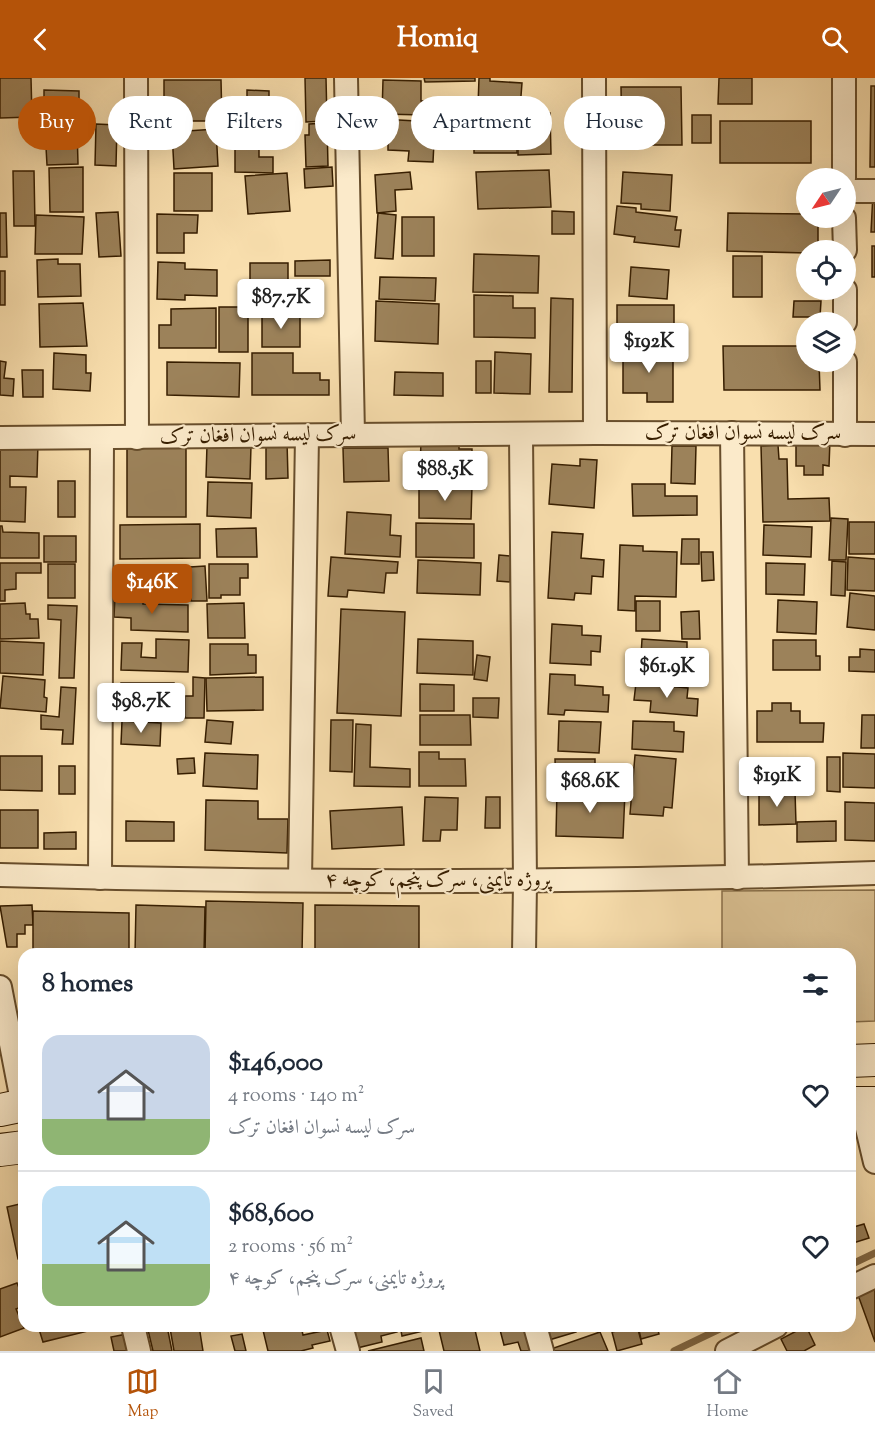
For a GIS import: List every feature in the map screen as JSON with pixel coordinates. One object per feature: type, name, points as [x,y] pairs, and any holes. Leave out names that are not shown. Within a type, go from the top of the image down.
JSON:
[{"type":"main road","points":[[856,1061],[875,1060]]},
{"type":"main road","points":[[0,1110],[18,1107]]},
{"type":"main road","points":[[0,1150],[18,1148]]},
{"type":"street","points":[[136,78],[137,438]]},
{"type":"street","points":[[346,78],[353,435]]},
{"type":"street","points":[[594,78],[595,433]]},
{"type":"street","points":[[844,78],[844,168]]},
{"type":"street","points":[[856,191],[875,191]]},
{"type":"street","points":[[845,372],[845,435]]},
{"type":"street","name":"سرک لیسه نسوان افغان‌ ترک","points":[[0,438],[102,439],[595,433],[875,435]]},
{"type":"street","points":[[732,433],[737,878]]},
{"type":"street","points":[[521,435],[524,948]]},
{"type":"street","points":[[300,880],[308,436]]},
{"type":"street","points":[[100,878],[102,439]]},
{"type":"street","name":"پروژه تایمنی، سرک پنجم، کوچه ۴","points":[[0,875],[525,882],[875,873]]},
{"type":"street","points":[[0,987],[18,1076]]},
{"type":"street","points":[[862,1103],[875,1162]]},
{"type":"street","points":[[856,1285],[875,1276]]},
{"type":"street","points":[[135,1332],[140,1351]]},
{"type":"street","points":[[342,1332],[348,1351]]},
{"type":"street","points":[[537,1332],[542,1351]]},
{"type":"street","points":[[727,1351],[764,1332]]},
{"type":"shaded area","points":[[875,890],[875,1021],[856,1022],[856,948],[722,948],[722,891]]},
{"type":"building","points":[[0,78],[31,78],[31,96],[18,96],[18,117],[0,118]]},
{"type":"building","points":[[305,78],[326,78],[326,96],[315,96],[315,122],[306,122]]},
{"type":"building","points":[[424,78],[475,78],[475,81],[425,82]]},
{"type":"building","points":[[479,78],[522,83],[521,96],[478,96]]},
{"type":"building","points":[[719,78],[752,78],[752,104],[718,104]]},
{"type":"building","points":[[164,80],[221,80],[221,96],[205,96],[205,121],[193,121],[193,96],[164,96]]},
{"type":"building","points":[[383,80],[421,81],[421,96],[411,96],[411,115],[399,114],[399,96],[383,96]]},
{"type":"building","points":[[871,86],[875,86],[875,167],[870,167]]},
{"type":"building","points":[[621,87],[681,87],[682,145],[665,145],[665,96],[621,96]]},
{"type":"building","points":[[44,90],[79,91],[79,96],[44,96]]},
{"type":"building","points":[[247,90],[269,91],[269,96],[247,96]]},
{"type":"building","points":[[692,115],[711,115],[711,143],[692,143]]},
{"type":"building","points":[[399,120],[411,121],[411,150],[434,150],[433,162],[408,161],[409,151],[388,150],[399,150]]},
{"type":"building","points":[[720,121],[811,121],[811,163],[720,163]]},
{"type":"building","points":[[96,124],[108,125],[108,150],[116,150],[116,166],[95,165]]},
{"type":"building","points":[[309,124],[315,124],[315,150],[328,150],[328,166],[306,167],[305,135],[309,135]]},
{"type":"building","points":[[205,130],[205,150],[217,150],[218,166],[174,169],[173,150],[193,150],[193,131]]},
{"type":"building","points":[[46,150],[78,150],[78,164],[47,165]]},
{"type":"building","points":[[235,150],[259,150],[259,157],[273,157],[273,173],[235,172]]},
{"type":"building","points":[[474,150],[517,150],[517,153],[474,153]]},
{"type":"building","points":[[518,150],[551,150],[551,154],[518,155]]},
{"type":"building","points":[[83,167],[83,212],[50,212],[49,168]]},
{"type":"building","points":[[332,167],[333,186],[305,188],[304,169]]},
{"type":"building","points":[[549,170],[551,207],[478,209],[476,172]]},
{"type":"building","points":[[13,171],[34,171],[35,226],[14,226]]},
{"type":"building","points":[[410,172],[412,189],[395,190],[396,211],[377,213],[375,175]]},
{"type":"building","points":[[623,172],[672,175],[670,211],[641,209],[641,204],[621,203]]},
{"type":"building","points":[[174,173],[212,173],[212,211],[174,211]]},
{"type":"building","points":[[287,173],[290,211],[248,214],[245,176]]},
{"type":"building","points":[[873,193],[875,193],[875,232],[871,232]]},
{"type":"building","points":[[617,206],[636,208],[636,212],[677,217],[675,230],[681,230],[679,247],[634,242],[635,237],[614,234]]},
{"type":"building","points":[[552,211],[574,212],[574,234],[552,234]]},
{"type":"building","points":[[118,212],[121,256],[99,257],[96,213]]},
{"type":"building","points":[[0,213],[6,213],[7,257],[0,257]]},
{"type":"building","points":[[378,213],[396,215],[393,259],[375,258]]},
{"type":"building","points":[[728,213],[796,214],[796,228],[818,228],[818,240],[796,240],[796,253],[727,251]]},
{"type":"building","points":[[157,214],[198,215],[197,233],[184,233],[184,253],[157,253]]},
{"type":"building","points":[[36,215],[84,217],[82,254],[35,254]]},
{"type":"building","points":[[402,217],[434,217],[434,256],[402,256]]},
{"type":"building","points":[[872,246],[875,246],[875,277],[872,277]]},
{"type":"building","points":[[474,254],[539,256],[538,293],[473,292]]},
{"type":"building","points":[[733,256],[762,256],[762,297],[733,297]]},
{"type":"building","points":[[58,259],[58,264],[80,264],[81,296],[38,297],[37,260]]},
{"type":"building","points":[[330,260],[330,276],[295,276],[295,261]]},
{"type":"building","points":[[158,262],[185,263],[185,269],[217,270],[217,296],[185,295],[185,300],[157,299]]},
{"type":"building","points":[[250,263],[288,263],[288,284],[296,284],[296,302],[250,302]]},
{"type":"building","points":[[631,267],[669,270],[667,299],[629,296]]},
{"type":"building","points":[[0,271],[5,271],[5,305],[0,305]]},
{"type":"building","points":[[380,277],[436,278],[435,301],[379,299]]},
{"type":"building","points":[[474,295],[513,296],[513,308],[535,308],[535,338],[474,337]]},
{"type":"building","points":[[551,298],[573,299],[572,392],[549,392]]},
{"type":"building","points":[[376,301],[439,304],[438,344],[375,341]]},
{"type":"building","points":[[794,301],[821,301],[820,312],[796,312],[796,317],[793,317]]},
{"type":"building","points":[[83,303],[87,346],[40,347],[39,304]]},
{"type":"building","points":[[617,305],[674,305],[674,340],[617,339]]},
{"type":"building","points":[[219,307],[248,307],[248,352],[219,352]]},
{"type":"building","points":[[216,308],[216,348],[159,348],[159,325],[171,325],[171,309]]},
{"type":"building","points":[[262,314],[300,314],[300,347],[262,347]]},
{"type":"building","points":[[723,346],[796,346],[796,372],[819,372],[820,390],[724,390]]},
{"type":"building","points":[[623,350],[673,350],[673,402],[647,402],[647,393],[623,393]]},
{"type":"building","points":[[495,352],[531,354],[530,394],[494,393]]},
{"type":"building","points":[[54,353],[86,355],[86,373],[91,373],[90,391],[53,389]]},
{"type":"building","points":[[252,353],[293,353],[293,373],[320,373],[320,380],[329,380],[329,395],[252,395]]},
{"type":"building","points":[[0,361],[6,362],[4,378],[14,379],[13,396],[0,395]]},
{"type":"building","points":[[476,361],[491,361],[491,393],[476,393]]},
{"type":"building","points":[[167,362],[240,363],[239,397],[167,395]]},
{"type":"building","points":[[22,370],[43,370],[43,397],[23,397]]},
{"type":"building","points":[[395,372],[443,373],[443,396],[394,395]]},
{"type":"building","points":[[421,438],[459,444],[459,449],[472,449],[472,459],[480,460],[480,479],[420,478]]},
{"type":"building","points":[[796,439],[830,440],[829,466],[823,465],[823,475],[804,475],[804,466],[796,466]]},
{"type":"building","points":[[0,441],[38,443],[37,477],[10,476],[10,487],[26,487],[25,522],[0,521]]},
{"type":"building","points":[[266,441],[287,441],[288,478],[266,479]]},
{"type":"building","points":[[207,445],[251,446],[250,479],[206,477]]},
{"type":"building","points":[[778,445],[779,459],[787,459],[788,499],[829,498],[830,521],[763,522],[761,446]]},
{"type":"building","points":[[127,446],[186,446],[186,517],[127,517]]},
{"type":"building","points":[[672,446],[696,446],[695,484],[671,483]]},
{"type":"building","points":[[343,448],[388,448],[389,481],[344,482]]},
{"type":"building","points":[[580,459],[597,460],[594,508],[549,504],[552,464],[580,466]]},
{"type":"building","points":[[58,481],[75,481],[75,517],[58,517]]},
{"type":"building","points":[[208,482],[252,483],[251,518],[207,516]]},
{"type":"building","points":[[419,484],[472,486],[471,519],[419,518]]},
{"type":"building","points":[[632,484],[665,484],[665,496],[697,496],[697,515],[633,516]]},
{"type":"building","points":[[347,512],[391,515],[390,535],[401,536],[400,557],[345,554]]},
{"type":"building","points":[[831,518],[848,519],[846,560],[829,560]]},
{"type":"building","points":[[849,522],[875,522],[875,554],[849,554]]},
{"type":"building","points":[[416,523],[474,524],[474,558],[416,557]]},
{"type":"building","points":[[200,524],[200,558],[120,559],[120,525]]},
{"type":"building","points":[[764,525],[812,527],[811,557],[763,555]]},
{"type":"building","points":[[0,526],[3,532],[39,533],[39,558],[0,558]]},
{"type":"building","points":[[256,528],[257,557],[217,557],[216,529]]},
{"type":"building","points":[[552,532],[583,534],[581,558],[604,560],[603,577],[592,576],[591,594],[575,593],[574,600],[548,598]]},
{"type":"building","points":[[44,536],[76,536],[76,562],[44,562]]},
{"type":"building","points":[[682,539],[699,539],[699,564],[681,564]]},
{"type":"building","points":[[620,545],[643,546],[643,551],[677,552],[676,597],[635,596],[635,611],[618,610]]},
{"type":"building","points":[[701,552],[713,552],[714,580],[702,581]]},
{"type":"building","points":[[499,555],[511,556],[510,582],[497,581]]},
{"type":"building","points":[[331,557],[398,562],[397,573],[386,573],[384,593],[348,590],[347,597],[328,596]]},
{"type":"building","points":[[848,557],[875,559],[875,591],[847,590]]},
{"type":"building","points":[[418,560],[481,563],[480,595],[417,593]]},
{"type":"building","points":[[832,561],[846,562],[845,596],[831,595]]},
{"type":"building","points":[[0,563],[41,563],[41,573],[16,573],[16,589],[5,590],[5,601],[0,601]]},
{"type":"building","points":[[766,563],[805,564],[804,595],[766,594]]},
{"type":"building","points":[[48,564],[75,564],[75,598],[48,598]]},
{"type":"building","points":[[209,564],[248,564],[248,578],[240,578],[240,595],[221,595],[221,598],[209,598]]},
{"type":"building","points":[[205,566],[207,601],[191,601],[190,567]]},
{"type":"building","points":[[850,593],[875,596],[875,630],[847,627]]},
{"type":"building","points":[[115,596],[143,597],[143,604],[188,605],[188,632],[131,630],[131,618],[114,617]]},
{"type":"building","points":[[778,600],[817,602],[816,634],[777,632]]},
{"type":"building","points":[[636,601],[660,601],[660,631],[636,631]]},
{"type":"building","points":[[25,603],[26,614],[30,614],[30,619],[38,619],[39,638],[0,639],[0,604]]},
{"type":"building","points":[[244,603],[245,638],[208,638],[207,604]]},
{"type":"building","points":[[48,605],[77,606],[74,678],[59,678],[61,620],[48,619]]},
{"type":"building","points":[[341,609],[405,612],[401,716],[337,713]]},
{"type":"building","points":[[699,611],[700,639],[682,639],[681,612]]},
{"type":"building","points":[[552,624],[582,626],[582,635],[601,636],[600,652],[591,651],[591,665],[550,663]]},
{"type":"building","points":[[156,639],[189,640],[188,672],[121,670],[122,643],[142,643],[141,657],[156,658]]},
{"type":"building","points":[[418,639],[473,641],[473,675],[417,673]]},
{"type":"building","points":[[642,639],[687,642],[687,649],[693,649],[691,675],[640,672]]},
{"type":"building","points":[[773,640],[816,640],[816,656],[820,656],[820,670],[773,670]]},
{"type":"building","points":[[0,641],[44,643],[43,675],[0,673]]},
{"type":"building","points":[[210,644],[248,644],[248,655],[256,655],[256,673],[210,675]]},
{"type":"building","points":[[860,649],[875,650],[875,672],[849,671],[849,657],[860,657]]},
{"type":"building","points":[[477,655],[490,657],[487,681],[474,679]]},
{"type":"building","points":[[550,674],[575,675],[575,685],[603,687],[603,695],[609,695],[608,712],[565,710],[564,715],[548,714]]},
{"type":"building","points":[[3,676],[45,680],[46,712],[0,708]]},
{"type":"building","points":[[193,677],[205,678],[204,718],[185,718],[185,696],[193,696]]},
{"type":"building","points":[[263,677],[263,710],[207,711],[206,678]]},
{"type":"building","points":[[121,683],[174,683],[174,711],[120,710]]},
{"type":"building","points":[[636,683],[688,688],[687,698],[698,699],[697,716],[650,712],[651,701],[634,700]]},
{"type":"building","points":[[420,684],[454,685],[454,711],[420,711]]},
{"type":"building","points":[[61,687],[76,688],[73,744],[62,744],[63,730],[41,729],[41,715],[59,717]]},
{"type":"building","points":[[473,698],[499,698],[498,718],[473,717]]},
{"type":"building","points":[[772,703],[791,703],[791,711],[800,711],[800,723],[824,723],[823,742],[757,742],[757,711],[772,711]]},
{"type":"building","points":[[420,715],[470,715],[471,745],[420,745]]},
{"type":"building","points":[[862,715],[875,715],[875,748],[861,748]]},
{"type":"building","points":[[207,720],[233,722],[231,744],[205,742]]},
{"type":"building","points":[[331,720],[353,720],[352,772],[330,771]]},
{"type":"building","points":[[122,721],[161,723],[160,746],[121,744]]},
{"type":"building","points":[[559,721],[601,722],[599,753],[558,751]]},
{"type":"building","points":[[633,721],[674,722],[674,731],[684,732],[683,752],[632,749]]},
{"type":"building","points":[[356,724],[371,725],[370,767],[410,769],[410,787],[354,786]]},
{"type":"building","points":[[419,752],[439,752],[439,759],[465,759],[466,786],[419,786]]},
{"type":"building","points":[[205,753],[258,755],[257,789],[203,786]]},
{"type":"building","points":[[843,753],[875,754],[875,788],[843,787]]},
{"type":"building","points":[[635,755],[676,759],[672,808],[664,807],[663,816],[630,814]]},
{"type":"building","points":[[0,756],[42,756],[42,791],[0,790]]},
{"type":"building","points":[[827,757],[840,757],[840,792],[827,791]]},
{"type":"building","points":[[194,758],[195,773],[178,774],[177,759]]},
{"type":"building","points":[[555,759],[595,759],[595,788],[556,789]]},
{"type":"building","points":[[807,763],[808,789],[764,790],[763,764]]},
{"type":"building","points":[[59,766],[75,766],[75,794],[59,794]]},
{"type":"building","points":[[557,790],[625,792],[623,838],[556,836]]},
{"type":"building","points":[[759,791],[795,791],[796,824],[759,825]]},
{"type":"building","points":[[425,797],[458,798],[457,830],[441,830],[440,841],[423,841]]},
{"type":"building","points":[[486,797],[500,797],[500,828],[485,828]]},
{"type":"building","points":[[206,800],[258,801],[258,819],[288,819],[287,853],[205,850]]},
{"type":"building","points":[[845,802],[875,803],[875,841],[845,840]]},
{"type":"building","points":[[402,807],[404,845],[332,849],[330,811]]},
{"type":"building","points":[[0,810],[38,810],[38,848],[0,848]]},
{"type":"building","points":[[126,821],[174,822],[174,841],[126,841]]},
{"type":"building","points":[[836,821],[836,841],[797,842],[797,822]]},
{"type":"building","points":[[76,832],[76,849],[44,849],[44,833]]},
{"type":"building","points":[[206,901],[303,903],[302,948],[205,948]]},
{"type":"building","points":[[32,905],[33,925],[25,925],[25,934],[17,934],[17,947],[7,947],[0,906]]},
{"type":"building","points":[[136,905],[205,907],[204,948],[135,948]]},
{"type":"building","points":[[315,905],[419,906],[419,948],[315,948]]},
{"type":"building","points":[[33,911],[129,913],[129,948],[33,948]]},
{"type":"building","points":[[18,1204],[18,1259],[7,1207]]},
{"type":"building","points":[[864,1224],[869,1238],[856,1242],[856,1226]]},
{"type":"building","points":[[17,1283],[18,1285],[18,1308],[16,1309],[18,1330],[0,1337],[0,1289]]},
{"type":"building","points":[[875,1289],[875,1342],[858,1295]]},
{"type":"building","points":[[40,1332],[84,1332],[43,1342]]},
{"type":"building","points":[[148,1332],[168,1332],[172,1351],[153,1351]]},
{"type":"building","points":[[171,1332],[200,1332],[203,1351],[174,1351]]},
{"type":"building","points":[[263,1332],[302,1332],[303,1335],[328,1332],[330,1341],[312,1345],[313,1348],[301,1351],[268,1351]]},
{"type":"building","points":[[353,1332],[397,1332],[381,1336],[382,1342],[357,1348]]},
{"type":"building","points":[[401,1332],[419,1332],[402,1336]]},
{"type":"building","points":[[439,1332],[475,1332],[480,1351],[444,1351]]},
{"type":"building","points":[[501,1332],[529,1332],[534,1351],[521,1351],[518,1342],[504,1345]]},
{"type":"building","points":[[547,1332],[576,1332],[549,1340]]},
{"type":"building","points":[[600,1332],[608,1351],[548,1350]]},
{"type":"building","points":[[612,1332],[639,1332],[642,1344],[617,1351]]},
{"type":"building","points":[[639,1332],[658,1332],[659,1334],[641,1339]]},
{"type":"building","points":[[794,1332],[809,1332],[815,1345],[804,1351],[787,1351],[781,1339]]},
{"type":"building","points":[[127,1334],[130,1351],[114,1351],[111,1337]]},
{"type":"building","points":[[242,1334],[246,1351],[235,1351],[231,1336]]},
{"type":"building","points":[[421,1338],[424,1351],[368,1351]]},
{"type":"waterway","points":[[856,1262],[875,1253]]},
{"type":"waterway","points":[[674,1351],[714,1332]]}]
